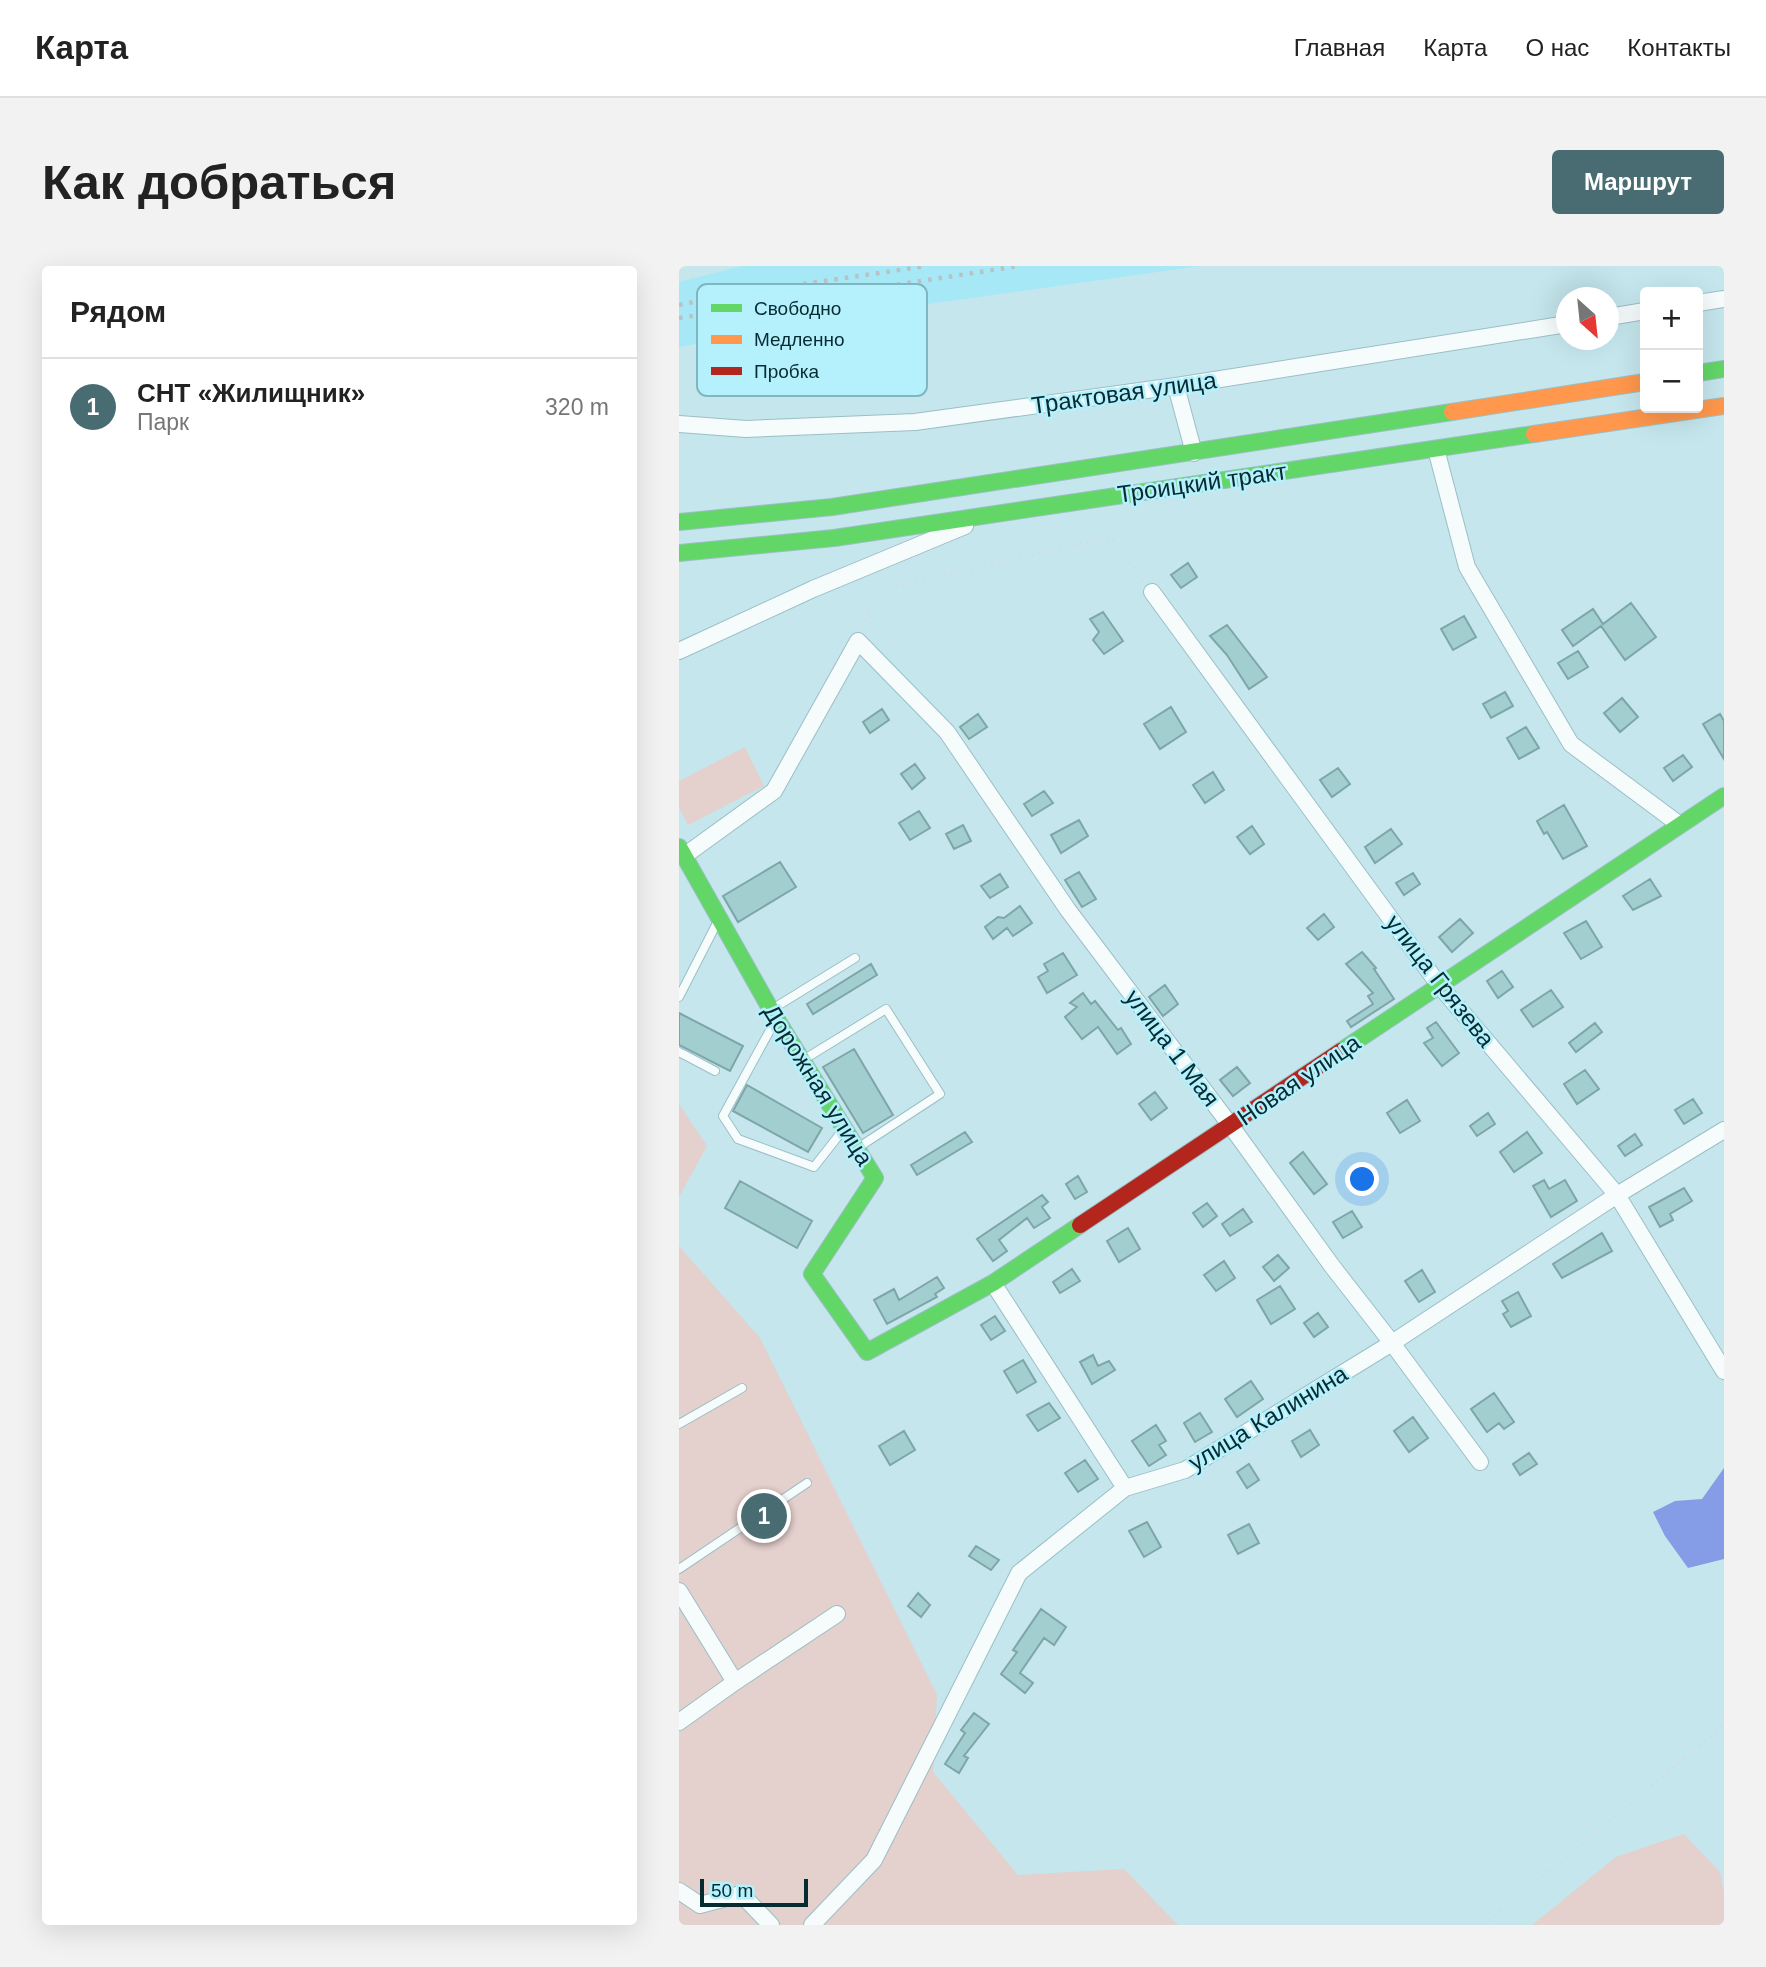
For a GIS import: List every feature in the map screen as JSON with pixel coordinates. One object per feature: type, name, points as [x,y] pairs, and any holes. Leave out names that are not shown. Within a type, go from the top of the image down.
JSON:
[{"type":"main road","points":[[1703,372],[1724,369]]},
{"type":"main road","name":"Троицкий тракт","points":[[679,522],[832,507],[1640,383]]},
{"type":"main road","name":"Троицкий тракт","points":[[679,553],[834,538],[1724,406]]},
{"type":"main road","name":"Новая улица","points":[[867,1352],[993,1283],[1724,796]]},
{"type":"main road","name":"Дорожная улица","points":[[682,852],[774,1014],[875,1178],[812,1274],[867,1352]]},
{"type":"street","points":[[1703,302],[1724,299]]},
{"type":"street","points":[[1619,315],[1640,312]]},
{"type":"street","name":"Трактовая улица","points":[[679,424],[746,429],[915,422],[1176,386],[1556,326]]},
{"type":"street","points":[[1176,386],[1194,453]]},
{"type":"street","points":[[1436,449],[1467,567],[1571,744],[1680,825]]},
{"type":"street","points":[[679,651],[813,589],[996,513]]},
{"type":"street","name":"улица Грязева","points":[[1151,592],[1439,985],[1617,1195],[1724,1371]]},
{"type":"street","points":[[682,852],[774,791],[858,642]]},
{"type":"street","name":"улица 1 Мая","points":[[858,642],[947,732],[1068,910],[1480,1462]]},
{"type":"street","name":"улица Калинина","points":[[812,1925],[874,1860],[1019,1573],[1125,1489],[1185,1471],[1392,1343],[1617,1195],[1724,1130]]},
{"type":"street","points":[[993,1283],[1125,1489]]},
{"type":"street","points":[[679,1591],[735,1682]]},
{"type":"street","points":[[679,1722],[837,1614]]},
{"type":"street","points":[[679,1891],[700,1905],[741,1894],[771,1925]]},
{"type":"lane","points":[[679,997],[719,918]]},
{"type":"lane","points":[[844,1128],[814,1167],[739,1139],[723,1116],[774,1014],[855,958]]},
{"type":"lane","points":[[802,1060],[886,1009],[940,1094],[857,1148]]},
{"type":"lane","points":[[679,1052],[716,1071]]},
{"type":"lane","points":[[679,1424],[742,1388]]},
{"type":"lane","points":[[679,1569],[807,1483]]},
{"type":"path","points":[[679,270],[695,279]]},
{"type":"path","points":[[858,642],[870,606],[892,587],[1111,537],[1151,592]]},
{"type":"path","points":[[1484,1925],[1724,1725]]},
{"type":"shaded area","points":[[742,266],[1200,266],[927,304],[927,284],[697,284],[697,344],[679,347],[679,282]]},
{"type":"shaded area","points":[[745,747],[764,786],[688,825],[679,807],[679,781]]},
{"type":"shaded area","points":[[679,1104],[707,1146],[679,1197]]},
{"type":"shaded area","points":[[679,1246],[760,1338],[937,1695],[933,1772],[1018,1875],[1124,1869],[1178,1925],[679,1925]]},
{"type":"shaded area","points":[[1684,1834],[1720,1872],[1724,1893],[1724,1925],[1532,1925],[1616,1857]]},
{"type":"water","points":[[1724,1468],[1724,1559],[1688,1568],[1665,1536],[1653,1512],[1675,1501],[1702,1499]]},
{"type":"building","points":[[1188,563],[1197,577],[1181,588],[1171,575]]},
{"type":"building","points":[[1631,603],[1656,637],[1625,660],[1601,626],[1573,646],[1562,630],[1593,609],[1603,624]]},
{"type":"building","points":[[1103,612],[1123,641],[1104,654],[1093,640],[1099,632],[1090,619]]},
{"type":"building","points":[[1464,616],[1476,637],[1453,650],[1441,629]]},
{"type":"building","points":[[1227,625],[1267,677],[1249,689],[1227,655],[1210,636]]},
{"type":"building","points":[[1578,651],[1588,667],[1568,679],[1558,663]]},
{"type":"building","points":[[1505,692],[1513,706],[1491,718],[1483,704]]},
{"type":"building","points":[[1622,698],[1638,717],[1620,732],[1604,713]]},
{"type":"building","points":[[1171,707],[1186,732],[1160,749],[1144,724]]},
{"type":"building","points":[[882,709],[889,720],[870,733],[863,722]]},
{"type":"building","points":[[978,714],[987,727],[969,739],[960,727]]},
{"type":"building","points":[[1720,714],[1724,721],[1724,759],[1703,724]]},
{"type":"building","points":[[1526,727],[1539,748],[1519,759],[1507,738]]},
{"type":"building","points":[[1683,755],[1692,767],[1673,781],[1664,768]]},
{"type":"building","points":[[915,764],[925,778],[912,789],[901,774]]},
{"type":"building","points":[[1338,768],[1350,784],[1332,797],[1320,780]]},
{"type":"building","points":[[1213,772],[1224,790],[1205,803],[1193,785]]},
{"type":"building","points":[[1044,791],[1053,803],[1032,816],[1024,804]]},
{"type":"building","points":[[1564,805],[1587,846],[1563,859],[1537,821]]},
{"type":"building","points":[[919,811],[930,828],[910,840],[899,823]]},
{"type":"building","points":[[1079,820],[1088,836],[1061,853],[1051,835]]},
{"type":"building","points":[[963,825],[971,841],[954,849],[946,834]]},
{"type":"building","points":[[1252,826],[1264,844],[1250,854],[1237,837]]},
{"type":"building","points":[[1391,829],[1402,844],[1375,863],[1365,847]]},
{"type":"building","points":[[780,862],[796,887],[738,922],[723,896]]},
{"type":"building","points":[[1079,872],[1096,899],[1082,907],[1065,880]]},
{"type":"building","points":[[1413,873],[1420,884],[1404,895],[1396,883]]},
{"type":"building","points":[[1000,874],[1008,887],[990,898],[981,886]]},
{"type":"building","points":[[1650,879],[1661,896],[1633,910],[1623,896]]},
{"type":"building","points":[[1020,906],[1032,923],[1013,936],[1007,928],[993,939],[985,927]]},
{"type":"building","points":[[1324,914],[1334,927],[1318,940],[1307,928]]},
{"type":"building","points":[[1460,919],[1473,933],[1452,952],[1439,937]]},
{"type":"building","points":[[1586,921],[1602,947],[1581,959],[1564,933]]},
{"type":"building","points":[[1362,952],[1376,968],[1374,969],[1394,999],[1351,1027],[1347,1021],[1373,1004],[1368,996],[1373,993],[1346,964]]},
{"type":"building","points":[[1063,953],[1077,975],[1047,993],[1038,977],[1048,971],[1044,964]]},
{"type":"building","points":[[871,964],[877,975],[813,1014],[807,1004]]},
{"type":"building","points":[[1502,971],[1513,987],[1498,998],[1487,981]]},
{"type":"building","points":[[1165,985],[1178,1004],[1163,1016],[1149,997]]},
{"type":"building","points":[[1551,990],[1563,1007],[1533,1027],[1521,1010]]},
{"type":"building","points":[[1083,993],[1091,1004],[1095,1001],[1118,1030],[1121,1028],[1131,1044],[1117,1054],[1098,1027],[1082,1039],[1065,1017],[1077,1007],[1070,1003]]},
{"type":"building","points":[[679,1013],[743,1046],[730,1071],[679,1045]]},
{"type":"building","points":[[1436,1022],[1459,1053],[1442,1066],[1424,1043],[1433,1038],[1427,1028]]},
{"type":"building","points":[[1595,1023],[1602,1032],[1576,1052],[1569,1043]]},
{"type":"building","points":[[854,1049],[893,1115],[863,1133],[823,1067]]},
{"type":"building","points":[[1237,1067],[1250,1083],[1233,1096],[1220,1080]]},
{"type":"building","points":[[1585,1070],[1599,1089],[1577,1104],[1564,1084]]},
{"type":"building","points":[[747,1085],[822,1128],[808,1152],[733,1111]]},
{"type":"building","points":[[1155,1092],[1167,1108],[1151,1120],[1139,1104]]},
{"type":"building","points":[[1693,1099],[1702,1113],[1684,1124],[1675,1110]]},
{"type":"building","points":[[1407,1100],[1420,1121],[1400,1133],[1387,1113]]},
{"type":"building","points":[[1488,1113],[1495,1124],[1477,1136],[1470,1126]]},
{"type":"building","points":[[965,1132],[972,1142],[917,1175],[911,1165]]},
{"type":"building","points":[[1527,1132],[1542,1153],[1514,1172],[1500,1152]]},
{"type":"building","points":[[1635,1134],[1642,1145],[1625,1156],[1618,1146]]},
{"type":"building","points":[[1303,1152],[1327,1184],[1314,1194],[1290,1163]]},
{"type":"building","points":[[1078,1176],[1087,1192],[1075,1199],[1066,1184]]},
{"type":"building","points":[[1544,1180],[1549,1189],[1565,1180],[1577,1201],[1551,1217],[1533,1186]]},
{"type":"building","points":[[740,1181],[812,1221],[797,1248],[725,1208]]},
{"type":"building","points":[[1684,1188],[1692,1201],[1670,1214],[1673,1220],[1660,1227],[1649,1207]]},
{"type":"building","points":[[1042,1195],[1048,1202],[1042,1207],[1050,1218],[1034,1228],[1027,1218],[999,1240],[1007,1251],[993,1261],[977,1239]]},
{"type":"building","points":[[1207,1203],[1217,1216],[1203,1227],[1193,1213]]},
{"type":"building","points":[[1243,1209],[1252,1222],[1230,1236],[1222,1224]]},
{"type":"building","points":[[1352,1211],[1362,1227],[1343,1238],[1333,1222]]},
{"type":"building","points":[[1128,1228],[1140,1249],[1119,1262],[1107,1241]]},
{"type":"building","points":[[1602,1233],[1612,1251],[1562,1278],[1553,1264]]},
{"type":"building","points":[[1278,1255],[1289,1268],[1274,1281],[1263,1267]]},
{"type":"building","points":[[1224,1261],[1235,1278],[1216,1291],[1204,1275]]},
{"type":"building","points":[[1072,1269],[1080,1281],[1060,1293],[1053,1282]]},
{"type":"building","points":[[1422,1270],[1435,1292],[1419,1302],[1405,1281]]},
{"type":"building","points":[[937,1277],[944,1288],[935,1294],[937,1297],[887,1324],[874,1300],[894,1289],[899,1300]]},
{"type":"building","points":[[1280,1286],[1295,1309],[1271,1324],[1257,1300]]},
{"type":"building","points":[[1518,1292],[1531,1316],[1511,1327],[1503,1314],[1508,1311],[1502,1301]]},
{"type":"building","points":[[1318,1313],[1328,1327],[1314,1337],[1304,1323]]},
{"type":"building","points":[[995,1316],[1005,1331],[991,1340],[981,1325]]},
{"type":"building","points":[[1093,1355],[1098,1366],[1109,1361],[1115,1370],[1092,1384],[1080,1362]]},
{"type":"building","points":[[1023,1360],[1036,1382],[1017,1393],[1004,1371]]},
{"type":"building","points":[[1251,1381],[1263,1399],[1237,1417],[1225,1399]]},
{"type":"building","points":[[1494,1393],[1514,1422],[1504,1429],[1499,1423],[1487,1432],[1471,1409]]},
{"type":"building","points":[[1049,1403],[1060,1418],[1038,1431],[1027,1415]]},
{"type":"building","points":[[1200,1413],[1212,1432],[1195,1442],[1184,1423]]},
{"type":"building","points":[[1413,1417],[1428,1438],[1409,1452],[1394,1431]]},
{"type":"building","points":[[1156,1425],[1166,1441],[1159,1445],[1166,1455],[1149,1466],[1132,1441]]},
{"type":"building","points":[[1310,1430],[1319,1445],[1301,1457],[1292,1441]]},
{"type":"building","points":[[904,1431],[915,1450],[890,1465],[879,1446]]},
{"type":"building","points":[[1529,1453],[1537,1464],[1520,1475],[1513,1464]]},
{"type":"building","points":[[1085,1460],[1098,1479],[1078,1492],[1065,1473]]},
{"type":"building","points":[[1249,1464],[1259,1480],[1247,1488],[1237,1472]]},
{"type":"building","points":[[1147,1522],[1161,1547],[1144,1557],[1129,1531]]},
{"type":"building","points":[[1249,1524],[1259,1543],[1238,1554],[1228,1535]]},
{"type":"building","points":[[976,1546],[999,1560],[991,1570],[969,1556]]},
{"type":"building","points":[[918,1593],[930,1605],[921,1617],[908,1606]]},
{"type":"building","points":[[1041,1609],[1066,1627],[1054,1645],[1044,1638],[1020,1673],[1033,1683],[1025,1693],[1001,1674],[1017,1652],[1013,1650]]},
{"type":"building","points":[[974,1713],[989,1724],[964,1756],[968,1758],[959,1773],[945,1764],[965,1733],[961,1730]]},
{"type":"railway","points":[[803,284],[927,266]]},
{"type":"railway","points":[[901,284],[1019,266]]},
{"type":"railway","points":[[679,305],[697,301]]},
{"type":"railway","points":[[679,318],[697,315]]},
{"type":"traffic: fast","points":[[1703,372],[1724,369]]},
{"type":"traffic: fast","points":[[679,522],[832,507],[1452,412]]},
{"type":"traffic: fast","points":[[679,553],[834,538],[1534,434]]},
{"type":"traffic: fast","points":[[1341,1051],[1724,796]]},
{"type":"traffic: fast","points":[[679,847],[771,1010],[875,1178],[812,1274],[867,1352],[993,1283],[1080,1225]]},
{"type":"traffic: slow","points":[[1452,412],[1640,383]]},
{"type":"traffic: slow","points":[[1534,434],[1724,406]]},
{"type":"traffic: jam","points":[[1080,1225],[1341,1051]]},
{"type":"place","name":"СНТ «Жилищник»","points":[[764,1516]]}]
